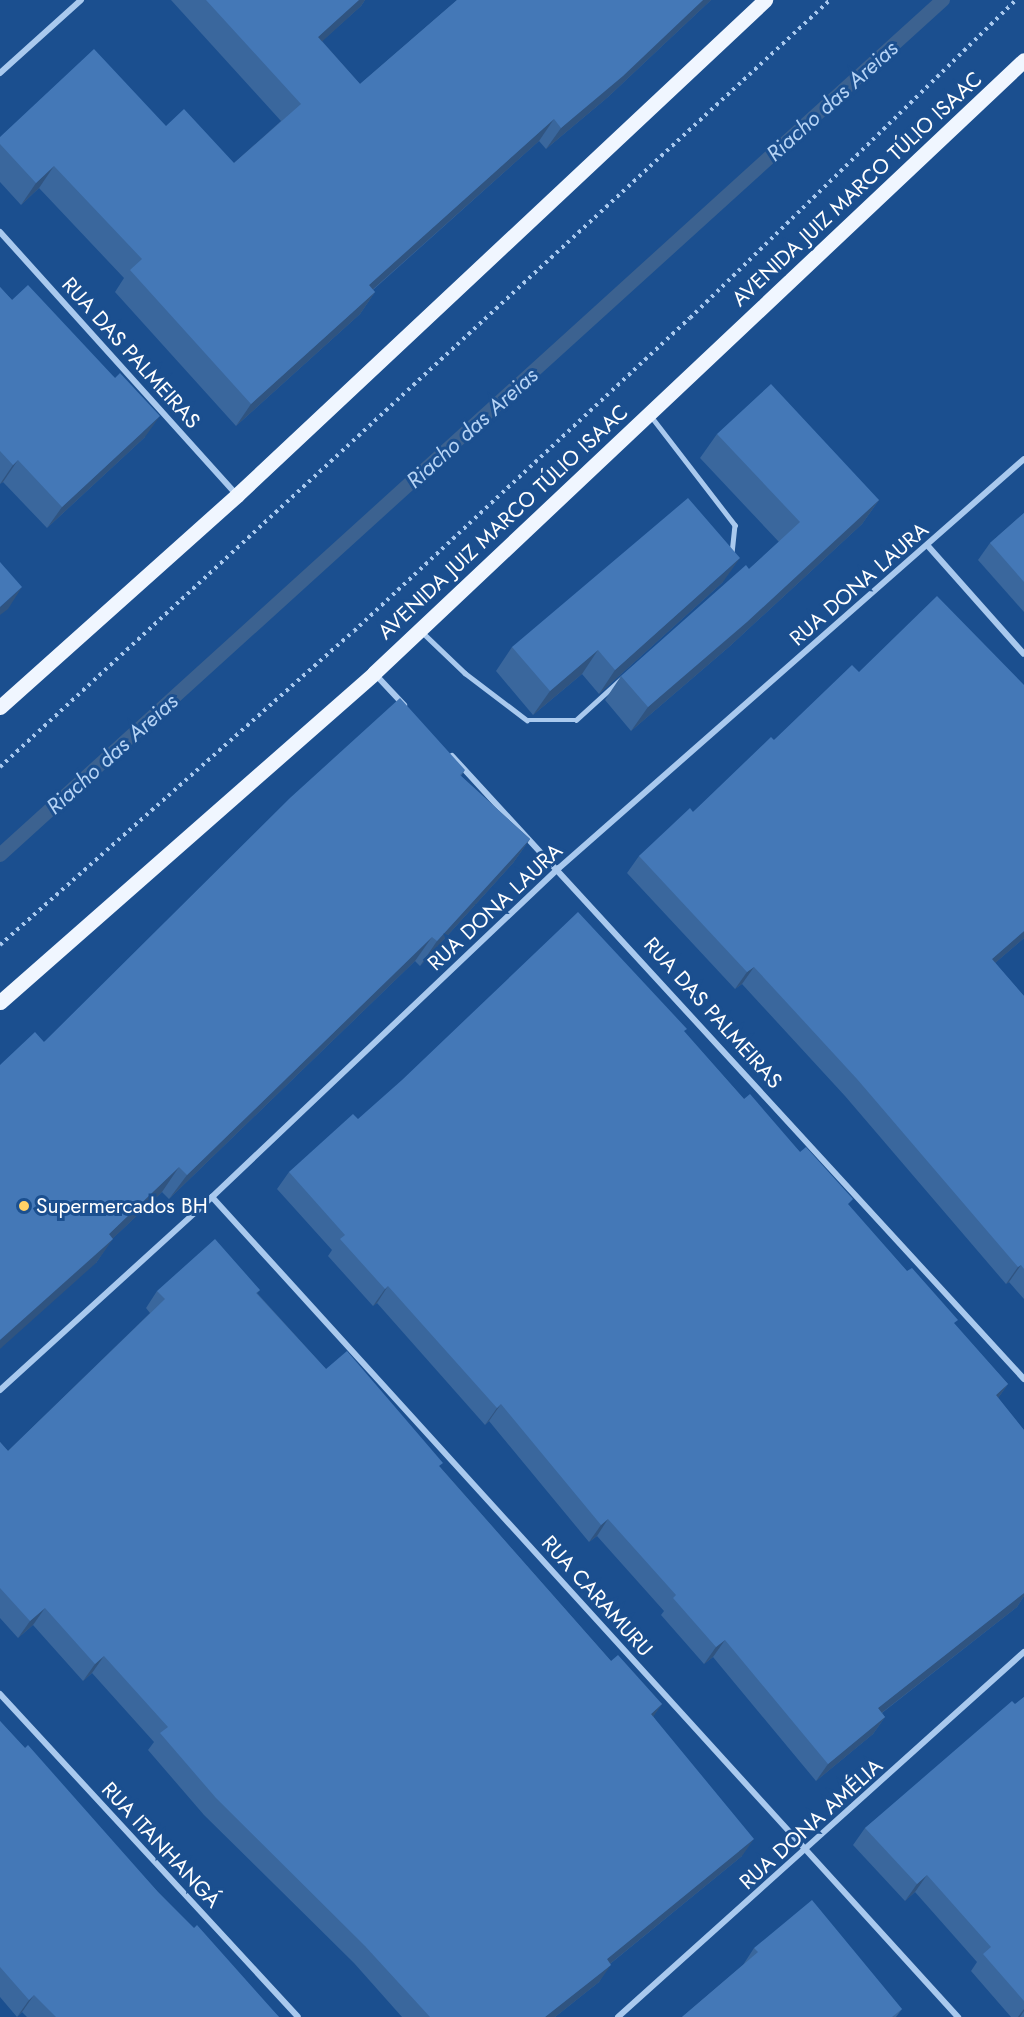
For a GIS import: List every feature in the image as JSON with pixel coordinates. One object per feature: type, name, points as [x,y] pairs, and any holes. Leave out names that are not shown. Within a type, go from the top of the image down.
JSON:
[{"type":"main road","points":[[0,707],[237,495],[765,0]]},
{"type":"main road","name":"AVENIDA JUIZ MARCO TÚLIO ISAAC","points":[[0,1002],[374,673],[1024,60]]},
{"type":"street","points":[[0,73],[81,0]]},
{"type":"street","name":"RUA DAS PALMEIRAS","points":[[0,232],[237,495]]},
{"type":"street","name":"RUA DONA LAURA","points":[[0,1390],[212,1197],[559,868],[928,546],[1024,459]]},
{"type":"street","points":[[928,546],[1024,654]]},
{"type":"street","points":[[374,673],[414,716]]},
{"type":"street","name":"RUA DAS PALMEIRAS","points":[[447,750],[559,868],[1024,1378]]},
{"type":"street","name":"RUA CARAMURU","points":[[212,1197],[958,2017]]},
{"type":"street","name":"RUA DONA AMÉLIA","points":[[618,2017],[806,1851],[1024,1652]]},
{"type":"street","name":"RUA ITANHANGÁ","points":[[0,1694],[298,2017]]},
{"type":"lane","points":[[649,414],[735,525],[732,559]]},
{"type":"lane","points":[[419,629],[465,673],[527,720],[576,720],[625,674]]},
{"type":"path","points":[[0,767],[830,0]]},
{"type":"path","points":[[0,945],[354,631],[698,310],[1016,0]]},
{"type":"building","points":[[206,0],[359,0],[318,37],[360,84],[457,0],[703,0],[623,76],[561,128],[554,119],[369,285],[375,292],[251,404],[130,270],[142,259],[54,166],[36,183],[0,144],[0,137],[94,49],[166,126],[184,109],[234,163],[301,104]]},
{"type":"building","points":[[28,285],[115,378],[120,373],[160,416],[62,507],[18,460],[13,465],[0,451],[0,287],[12,300]]},
{"type":"building","points":[[771,384],[879,500],[747,622],[648,707],[621,676],[746,565],[749,569],[800,522],[717,434]]},
{"type":"building","points":[[688,498],[740,558],[615,670],[598,650],[550,691],[512,647]]},
{"type":"building","points":[[1024,513],[1024,582],[990,543]]},
{"type":"building","points":[[0,562],[22,587],[0,607]]},
{"type":"building","points":[[937,596],[1024,685],[1024,931],[992,959],[1024,996],[1024,1269],[1021,1265],[1018,1267],[857,1079],[754,967],[747,972],[639,856],[690,808],[693,812],[771,737],[774,740],[852,665],[859,672]]},
{"type":"building","points":[[400,698],[465,770],[460,775],[530,839],[437,941],[432,937],[187,1175],[179,1167],[109,1234],[113,1239],[0,1340],[0,1065],[35,1032],[44,1042],[290,798]]},
{"type":"building","points":[[578,912],[687,1029],[684,1031],[744,1099],[750,1094],[800,1152],[806,1147],[853,1199],[848,1204],[907,1271],[912,1268],[958,1320],[954,1323],[1008,1384],[996,1395],[1024,1430],[1024,1593],[878,1708],[885,1717],[828,1764],[725,1640],[716,1647],[673,1598],[676,1595],[608,1519],[601,1525],[501,1404],[497,1408],[388,1286],[385,1289],[340,1239],[345,1235],[289,1172],[353,1114],[358,1119],[402,1080]]},
{"type":"building","points":[[215,1239],[260,1290],[256,1293],[326,1369],[347,1351],[443,1463],[439,1466],[611,1661],[618,1655],[662,1704],[651,1714],[754,1839],[607,1959],[611,1965],[545,2017],[430,2017],[365,1946],[216,1798],[160,1733],[168,1727],[104,1656],[95,1664],[45,1608],[30,1621],[0,1588],[0,1442],[8,1451],[165,1299],[157,1291]]},
{"type":"building","points":[[1024,1697],[1024,2001],[983,1954],[991,1947],[927,1875],[917,1884],[865,1828],[1012,1701],[1015,1704]]},
{"type":"building","points":[[0,1721],[25,1748],[28,1745],[158,1892],[194,1928],[197,1925],[279,2017],[56,2017],[34,1995],[29,2000],[0,1967]]},
{"type":"building","points":[[812,1900],[902,2009],[892,2017],[682,2017],[758,1952],[754,1948]]},
{"type":"waterway","name":"Riacho das Areias","points":[[0,855],[943,0]]},
{"type":"place","name":"Supermercados BH","points":[[24,1206]]}]
